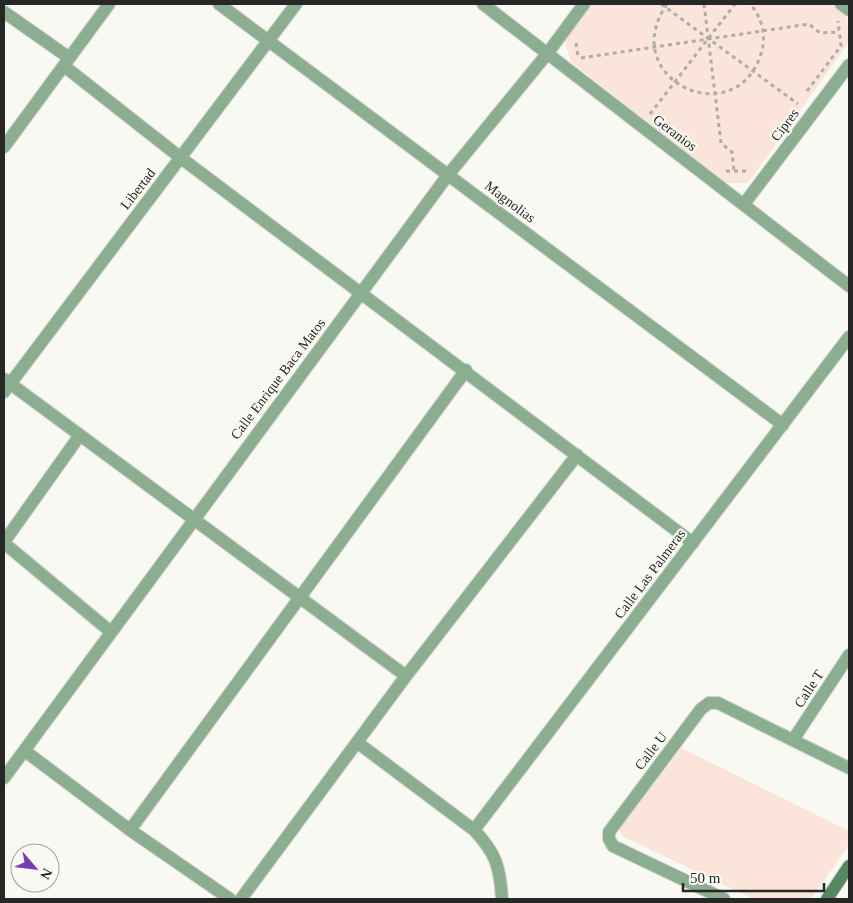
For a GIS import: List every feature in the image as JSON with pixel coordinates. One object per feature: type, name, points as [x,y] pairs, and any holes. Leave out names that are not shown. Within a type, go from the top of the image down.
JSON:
[{"type":"street","points":[[4,147],[108,4]]},
{"type":"street","name":"Magnolias","points":[[219,4],[783,425]]},
{"type":"street","name":"Libertad","points":[[6,385],[181,158],[296,4]]},
{"type":"street","name":"Geranios","points":[[483,4],[849,286]]},
{"type":"street","name":"Calle Enrique Baca Matos","points":[[4,778],[448,175],[547,54],[584,4]]},
{"type":"street","points":[[839,9],[849,10]]},
{"type":"street","points":[[4,12],[181,158],[466,370],[693,543]]},
{"type":"street","name":"Cipres","points":[[744,204],[849,65]]},
{"type":"street","name":"Calle Las Palmeras","points":[[474,830],[847,343]]},
{"type":"street","points":[[130,830],[466,370]]},
{"type":"street","points":[[6,385],[80,436],[406,676]]},
{"type":"street","points":[[80,436],[4,543],[111,632]]},
{"type":"street","points":[[241,899],[406,676],[577,455]]},
{"type":"street","name":"Calle T","points":[[793,740],[849,655]]},
{"type":"street","name":"Calle U","points":[[724,899],[613,846],[609,839],[609,832],[702,709],[709,703],[718,703],[849,768]]},
{"type":"street","points":[[358,743],[474,830],[486,843],[496,859],[502,899]]},
{"type":"street","points":[[24,752],[130,830],[230,899]]},
{"type":"street","points":[[827,899],[849,866]]},
{"type":"path","points":[[661,4],[666,5],[708,39],[798,104]]},
{"type":"path","points":[[704,4],[720,143],[732,152],[734,172]]},
{"type":"path","points":[[650,115],[735,4]]},
{"type":"path","points":[[666,5],[656,25],[654,47],[659,62],[675,82],[697,93],[715,94],[733,89],[752,72],[762,51],[763,30],[759,17],[750,4]]},
{"type":"path","points":[[792,112],[841,46],[839,9]]},
{"type":"path","points":[[581,58],[809,24],[820,32],[839,32]]},
{"type":"path","points":[[575,38],[577,55],[588,64]]},
{"type":"path","points":[[642,108],[657,121]]},
{"type":"path","points":[[718,171],[748,172],[753,165]]},
{"type":"shaded area","points":[[590,4],[831,4],[842,12],[847,19],[849,42],[748,183],[726,183],[571,62],[564,38]]},
{"type":"shaded area","points":[[681,748],[849,831],[849,845],[811,899],[754,899],[622,836],[619,829]]}]
